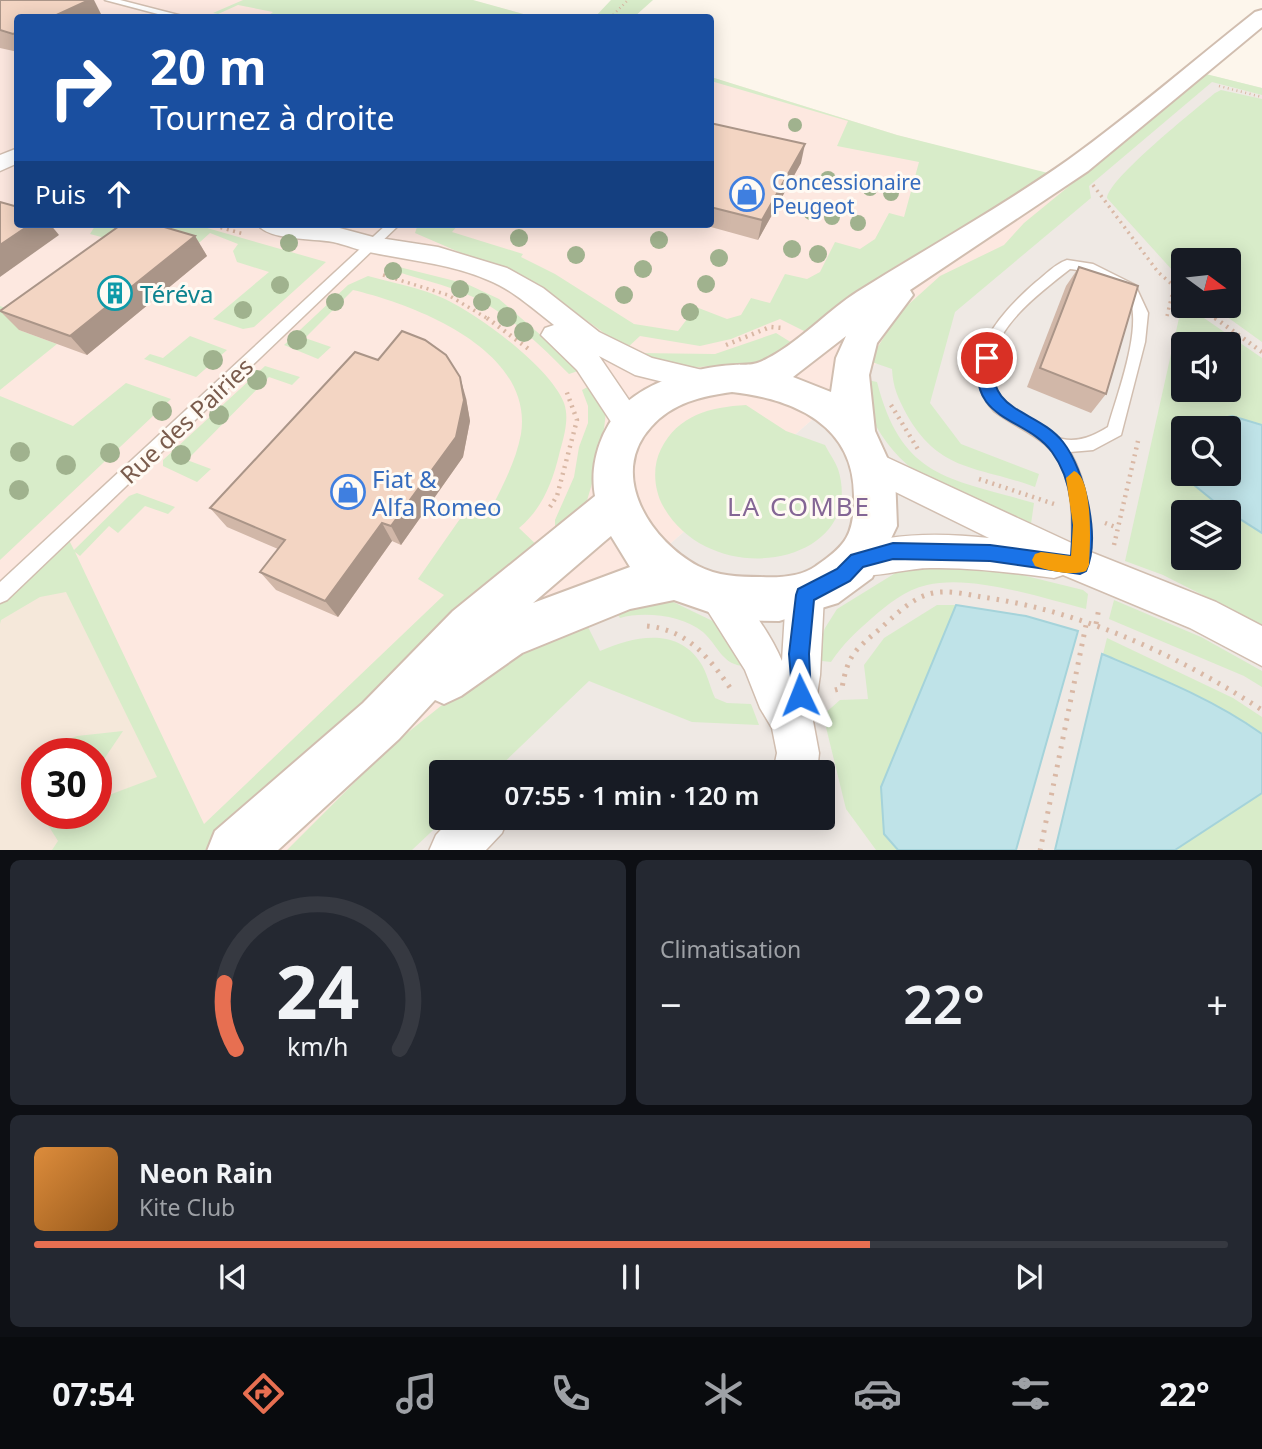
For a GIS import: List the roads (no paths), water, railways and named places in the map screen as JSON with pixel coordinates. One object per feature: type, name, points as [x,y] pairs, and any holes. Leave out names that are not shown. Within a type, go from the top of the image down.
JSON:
[{"type":"street","points":[[759,380],[792,361],[867,301],[928,265],[1078,165],[1262,16]]},
{"type":"street","points":[[0,164],[7,144]]},
{"type":"street","points":[[258,230],[322,229],[372,245],[438,255],[498,274],[533,294],[589,339],[645,367],[704,381],[759,380],[813,398],[864,450],[1093,571],[1203,615],[1262,648]]},
{"type":"street","points":[[410,252],[429,265],[489,288],[545,327],[587,362],[630,425]]},
{"type":"street","points":[[704,381],[675,390],[650,404],[630,425],[619,446],[613,469],[616,503],[627,531],[641,548],[676,579],[718,597],[747,602],[777,601],[805,595],[844,575],[858,561],[875,531],[880,498],[848,391],[851,359],[886,306],[928,265]]},
{"type":"street","points":[[235,850],[381,721],[470,628],[616,503]]},
{"type":"street","points":[[858,561],[893,551],[990,553],[1093,571]]},
{"type":"street","points":[[381,721],[505,636],[628,587],[676,579]]},
{"type":"street","points":[[789,704],[799,654],[805,595]]},
{"type":"street","points":[[718,597],[789,704],[797,760]]},
{"type":"street","points":[[452,850],[473,830]]},
{"type":"lane","points":[[109,0],[169,14]]},
{"type":"lane","name":"Rue des Pairies","points":[[0,594],[390,228]]},
{"type":"lane","points":[[1057,446],[1093,444],[1115,431],[1138,342],[1141,313],[1130,288],[1088,267],[1067,264],[1025,298],[991,340],[984,376],[993,401],[1057,446],[1076,482],[1082,525],[1093,571]]},
{"type":"water","points":[[1241,419],[1262,425],[1262,533],[1241,520],[1241,500],[1212,500],[1195,486],[1241,486]]},
{"type":"water","points":[[956,605],[1026,616],[1078,631],[1016,850],[898,850],[884,834],[881,787]]},
{"type":"water","points":[[1102,654],[1204,699],[1262,734],[1262,793],[1175,850],[1055,850]]},
{"type":"place","name":"Concessionaire Peugeot","points":[[747,194]]},
{"type":"place","name":"Téréva","points":[[115,293]]},
{"type":"place","name":"Fiat & Alfa Romeo","points":[[348,492]]},
{"type":"district","name":"LA COMBE","points":[[799,506]]}]
